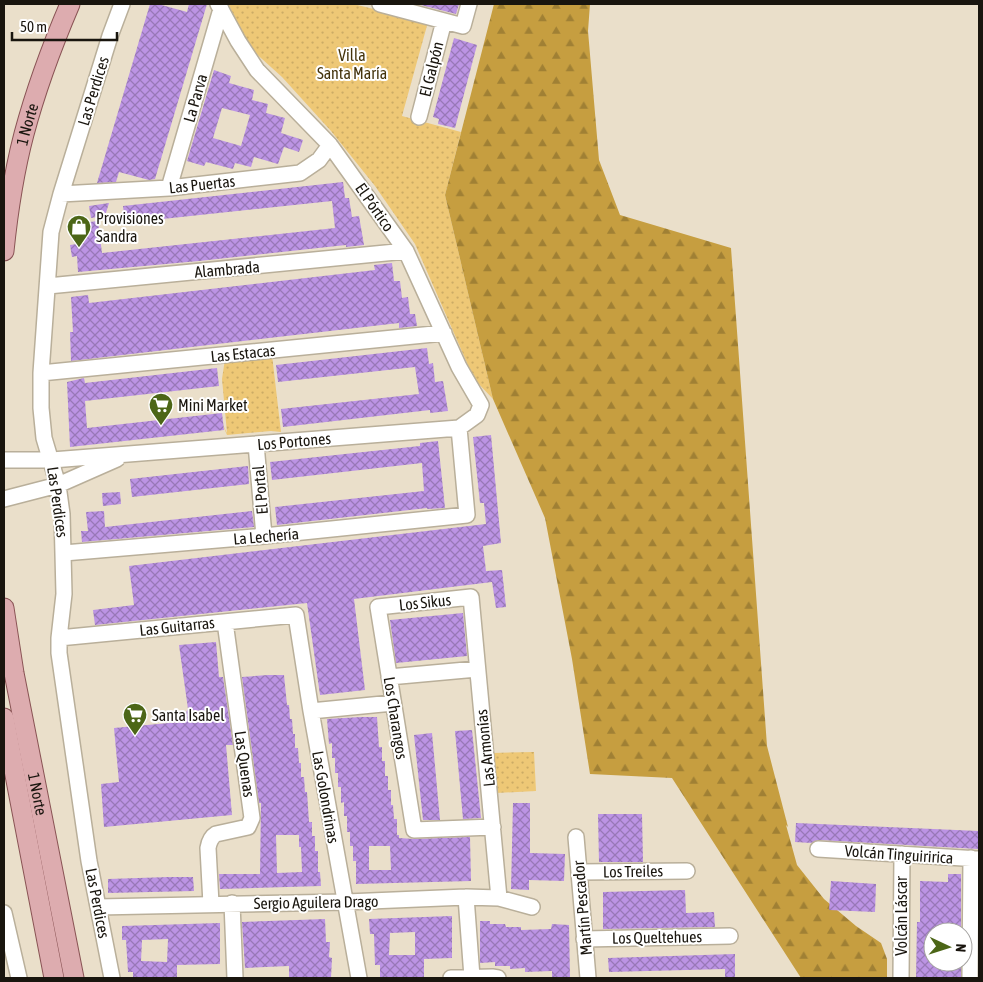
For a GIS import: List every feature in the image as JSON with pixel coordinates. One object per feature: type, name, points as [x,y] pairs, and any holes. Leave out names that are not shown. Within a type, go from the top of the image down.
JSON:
[{"type":"main road","name":"1 Norte","points":[[4,252],[12,192],[24,134],[49,56],[70,4]]},
{"type":"main road","name":"1 Norte","points":[[4,608],[14,672],[74,978]]},
{"type":"main road","name":"1 Norte","points":[[4,718],[54,978]]},
{"type":"street","name":"Las Perdices","points":[[112,978],[89,861],[59,654],[64,594],[62,514],[58,485],[44,438],[41,408],[41,373],[51,232],[110,36],[122,4]]},
{"type":"street","name":"El Galpón","points":[[380,4],[463,26],[469,4]]},
{"type":"street","name":"El Pórtico","points":[[220,6],[238,41],[257,70],[330,145],[406,251],[459,367],[481,405],[477,415],[459,428]]},
{"type":"street","name":"La Parva","points":[[169,188],[220,6]]},
{"type":"street","name":"El Galpón","points":[[419,117],[444,21]]},
{"type":"street","name":"Las Puertas","points":[[62,194],[169,188],[300,173],[318,160],[330,145]]},
{"type":"street","name":"Alambrada","points":[[48,286],[406,251]]},
{"type":"street","name":"Las Estacas","points":[[41,373],[444,333]]},
{"type":"street","name":"Los Portones","points":[[4,460],[52,460],[459,428]]},
{"type":"street","name":"La Lechería","points":[[64,552],[264,536],[467,515],[459,428]]},
{"type":"street","name":"El Portal","points":[[256,444],[264,536]]},
{"type":"street","name":"Los Portones","points":[[4,500],[58,485],[130,454]]},
{"type":"street","name":"Los Sikus","points":[[378,607],[471,597]]},
{"type":"street","name":"Las Armonías","points":[[471,597],[499,898]]},
{"type":"street","name":"Los Charangos","points":[[378,607],[414,830],[493,827]]},
{"type":"street","name":"Las Guitarras","points":[[59,638],[296,615]]},
{"type":"street","name":"Las Golondrinas","points":[[296,615],[311,711],[359,978]]},
{"type":"street","name":"Las Quenas","points":[[211,904],[208,848],[212,837],[216,834],[248,827],[252,818],[225,622]]},
{"type":"street","points":[[389,676],[477,669]]},
{"type":"street","points":[[311,711],[393,702]]},
{"type":"street","name":"Martín Pescador","points":[[576,837],[588,978]]},
{"type":"street","name":"Volcán Tinguiririca","points":[[818,849],[975,859]]},
{"type":"street","name":"Volcán Láscar","points":[[901,978],[902,854]]},
{"type":"street","points":[[970,978],[975,859]]},
{"type":"street","name":"Los Treiles","points":[[579,872],[688,870]]},
{"type":"street","points":[[466,897],[472,977]]},
{"type":"street","name":"Sergio Aguilera Drago","points":[[98,907],[346,902],[466,897],[499,898],[532,907]]},
{"type":"street","points":[[232,904],[235,978]]},
{"type":"street","points":[[4,913],[19,978]]},
{"type":"street","name":"Los Queltehues","points":[[584,938],[730,936]]},
{"type":"street","points":[[451,978],[498,978]]},
{"type":"green space","name":"Villa Santa María","points":[[228,4],[353,4],[428,22],[402,116],[461,132],[445,195],[493,399],[474,379],[415,244],[375,186],[331,131],[282,77],[251,49]]},
{"type":"green space","points":[[494,4],[590,4],[588,31],[599,160],[620,215],[731,248],[767,746],[797,865],[824,899],[856,926],[881,943],[887,959],[887,978],[801,978],[672,778],[590,774],[572,659],[545,518],[493,399],[445,195]]},
{"type":"green space","points":[[272,355],[281,432],[271,431],[227,435],[221,421],[227,433],[222,379],[225,359]]},
{"type":"green space","points":[[534,752],[536,791],[496,793],[492,753]]},
{"type":"building","points":[[150,4],[158,4],[187,12],[189,4],[207,4],[155,179],[149,180],[119,172],[116,182],[97,183]]},
{"type":"building","points":[[417,4],[459,4],[456,14]]},
{"type":"building","points":[[454,38],[477,45],[455,128],[438,124],[439,119],[433,117]]},
{"type":"building","points":[[214,70],[231,76],[229,83],[254,90],[252,100],[268,104],[266,113],[285,118],[281,133],[303,140],[299,152],[284,147],[278,164],[254,157],[251,167],[235,163],[233,169],[206,162],[204,166],[187,161]],"holes":[[[222,108],[250,115],[241,146],[213,138]]]},
{"type":"building","points":[[343,182],[345,198],[349,198],[352,217],[359,216],[364,245],[346,247],[346,245],[78,272],[77,256],[72,257],[70,245],[84,243],[81,223],[98,221],[102,253],[335,228],[332,201],[125,223],[123,206]]},
{"type":"building","points":[[109,203],[105,216],[91,218],[89,206]]},
{"type":"building","points":[[392,263],[394,281],[400,281],[402,298],[408,297],[410,314],[415,314],[417,326],[399,328],[399,323],[71,361],[70,332],[73,332],[71,297],[88,295],[89,303],[375,270],[374,265]]},
{"type":"building","points":[[427,348],[429,364],[433,363],[435,382],[443,381],[448,411],[430,413],[430,410],[283,427],[281,409],[419,394],[415,367],[278,382],[276,365]]},
{"type":"building","points":[[217,368],[219,386],[85,401],[87,428],[222,413],[224,430],[70,447],[67,382],[84,378],[85,383]]},
{"type":"building","points":[[491,435],[501,543],[483,546],[486,571],[502,570],[506,607],[496,608],[492,582],[354,599],[365,690],[320,695],[307,603],[95,625],[93,610],[134,605],[129,566],[486,524],[484,503],[480,503],[473,437]]},
{"type":"building","points":[[438,441],[445,508],[427,508],[277,525],[275,507],[424,491],[422,463],[272,480],[270,462],[420,446],[420,443]]},
{"type":"building","points":[[248,466],[249,484],[132,497],[130,479]]},
{"type":"building","points":[[120,492],[121,504],[103,506],[102,493]]},
{"type":"building","points":[[104,511],[105,527],[252,511],[254,527],[82,542],[81,531],[88,531],[86,512]]},
{"type":"building","points":[[463,613],[467,656],[396,663],[390,620]]},
{"type":"building","points":[[216,642],[219,677],[223,677],[233,745],[226,745],[232,815],[104,827],[101,784],[119,782],[114,728],[180,722],[188,709],[179,645]]},
{"type":"building","points":[[284,675],[287,705],[289,705],[290,719],[292,719],[293,734],[295,734],[295,748],[298,748],[301,777],[304,777],[305,792],[307,792],[309,822],[312,822],[312,836],[315,836],[315,851],[318,851],[318,872],[320,872],[321,886],[220,889],[219,874],[260,874],[261,803],[259,803],[242,677]],"holes":[[[276,835],[299,835],[302,872],[277,873]]]},
{"type":"building","points":[[377,717],[379,747],[382,747],[382,761],[385,761],[385,776],[388,776],[388,790],[391,790],[391,805],[393,805],[394,819],[397,819],[397,835],[399,835],[399,838],[414,839],[470,837],[471,881],[356,884],[356,861],[353,861],[353,846],[350,846],[350,832],[347,832],[347,816],[344,816],[344,802],[341,803],[341,787],[338,787],[338,773],[335,773],[332,743],[329,744],[327,719]],"holes":[[[369,846],[390,846],[391,870],[369,870]]]},
{"type":"building","points":[[472,730],[481,818],[463,819],[455,731]]},
{"type":"building","points":[[432,733],[440,820],[423,820],[414,735]]},
{"type":"building","points":[[513,803],[530,803],[530,853],[565,854],[564,881],[529,880],[529,890],[511,889]]},
{"type":"building","points":[[598,814],[642,814],[643,862],[599,862]]},
{"type":"building","points":[[796,823],[979,831],[978,849],[819,840],[811,843],[795,842]]},
{"type":"building","points":[[948,874],[961,874],[961,922],[923,922],[923,972],[961,972],[961,978],[916,978],[917,922],[920,922],[920,881],[948,882]]},
{"type":"building","points":[[193,877],[194,891],[108,893],[108,879]]},
{"type":"building","points":[[831,881],[876,884],[875,912],[829,910]]},
{"type":"building","points":[[685,890],[686,913],[714,912],[715,927],[603,929],[603,892]]},
{"type":"building","points":[[452,916],[452,958],[424,959],[424,978],[380,978],[380,965],[375,965],[374,934],[370,934],[369,919]],"holes":[[[415,932],[415,955],[389,955],[390,933]]]},
{"type":"building","points":[[325,919],[326,942],[330,942],[329,957],[332,958],[331,978],[289,978],[289,966],[245,968],[242,922]]},
{"type":"building","points":[[480,921],[490,921],[490,924],[505,924],[506,927],[521,927],[521,930],[551,929],[552,924],[569,925],[570,978],[552,978],[552,971],[525,972],[525,968],[510,969],[510,966],[495,966],[495,962],[480,963]]},
{"type":"building","points":[[220,923],[220,964],[177,965],[177,978],[133,978],[133,972],[128,972],[126,940],[122,940],[122,926]],"holes":[[[168,939],[167,962],[141,961],[142,940]]]},
{"type":"building","points":[[735,954],[735,978],[725,978],[725,969],[609,972],[608,958]]},
{"type":"place","name":"Provisiones Sandra","points":[[79,248]]},
{"type":"place","name":"Mini Market","points":[[161,426]]},
{"type":"place","name":"Santa Isabel","points":[[135,736]]}]
